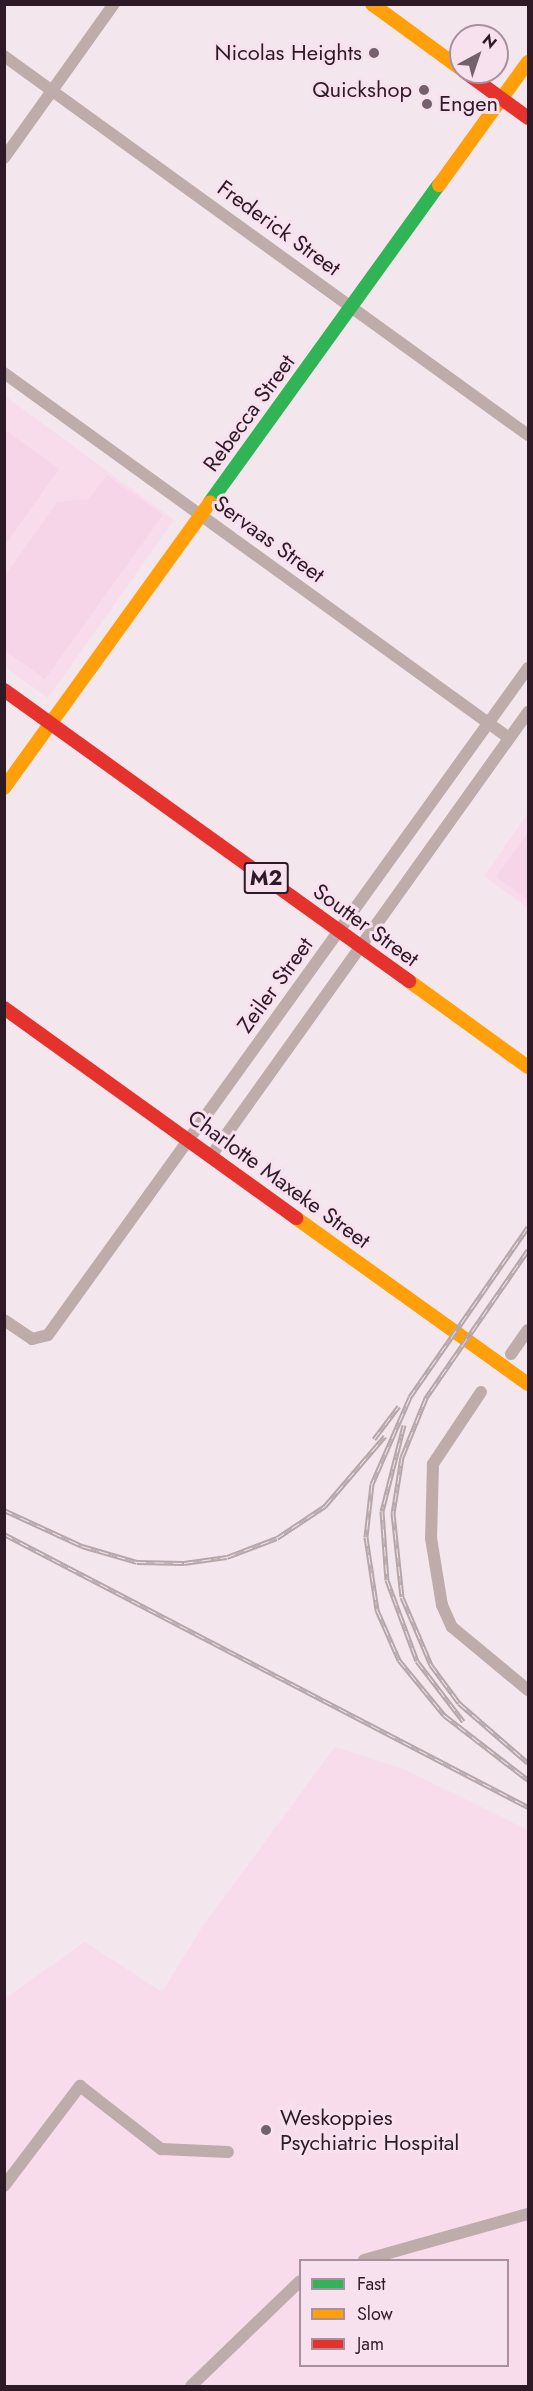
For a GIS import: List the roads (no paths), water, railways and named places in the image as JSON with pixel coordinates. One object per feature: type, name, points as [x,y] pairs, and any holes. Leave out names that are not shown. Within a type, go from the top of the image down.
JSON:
[{"type":"main road","points":[[372,4],[449,60]]},
{"type":"main road","name":"Rebecca Street","points":[[4,788],[528,62]]},
{"type":"main road","points":[[481,84],[528,118]]},
{"type":"main road","name":"Soutter Street","points":[[4,690],[528,1067]]},
{"type":"main road","name":"Charlotte Maxeke Street","points":[[4,1008],[528,1384]]},
{"type":"street","points":[[4,158],[114,4]]},
{"type":"street","name":"Frederick Street","points":[[4,56],[528,435]]},
{"type":"street","name":"Servaas Street","points":[[4,373],[509,738]]},
{"type":"street","name":"Zeiler Street","points":[[4,1320],[34,1340],[54,1326],[528,668]]},
{"type":"street","name":"Zeiler Street","points":[[211,1156],[528,712]]},
{"type":"street","points":[[511,1354],[528,1329]]},
{"type":"street","points":[[481,1392],[433,1464],[429,1516],[435,1565],[452,1627],[528,1690]]},
{"type":"street","points":[[4,2186],[80,2086],[161,2150],[228,2152]]},
{"type":"street","points":[[368,2259],[528,2214]]},
{"type":"street","points":[[191,2386],[299,2282]]},
{"type":"railway","points":[[528,1227],[410,1397],[372,1484],[366,1537],[377,1610],[399,1660],[444,1715],[528,1780]]},
{"type":"railway","points":[[528,1250],[426,1398],[402,1457],[393,1513],[402,1597],[431,1665],[459,1703],[528,1763]]},
{"type":"railway","points":[[374,1439],[399,1406]]},
{"type":"railway","points":[[404,1425],[382,1511],[387,1580],[417,1661],[463,1721]]},
{"type":"railway","points":[[4,1510],[82,1546],[137,1562],[184,1563],[227,1557],[277,1538],[325,1506],[385,1436]]},
{"type":"railway","points":[[4,1534],[528,1807]]},
{"type":"place","name":"Nicolas Heights","points":[[374,53]]},
{"type":"place","name":"Quickshop","points":[[424,90]]},
{"type":"place","name":"Engen","points":[[427,104]]},
{"type":"place","name":"Weskoppies Psychiatric Hospital","points":[[266,2130]]}]
